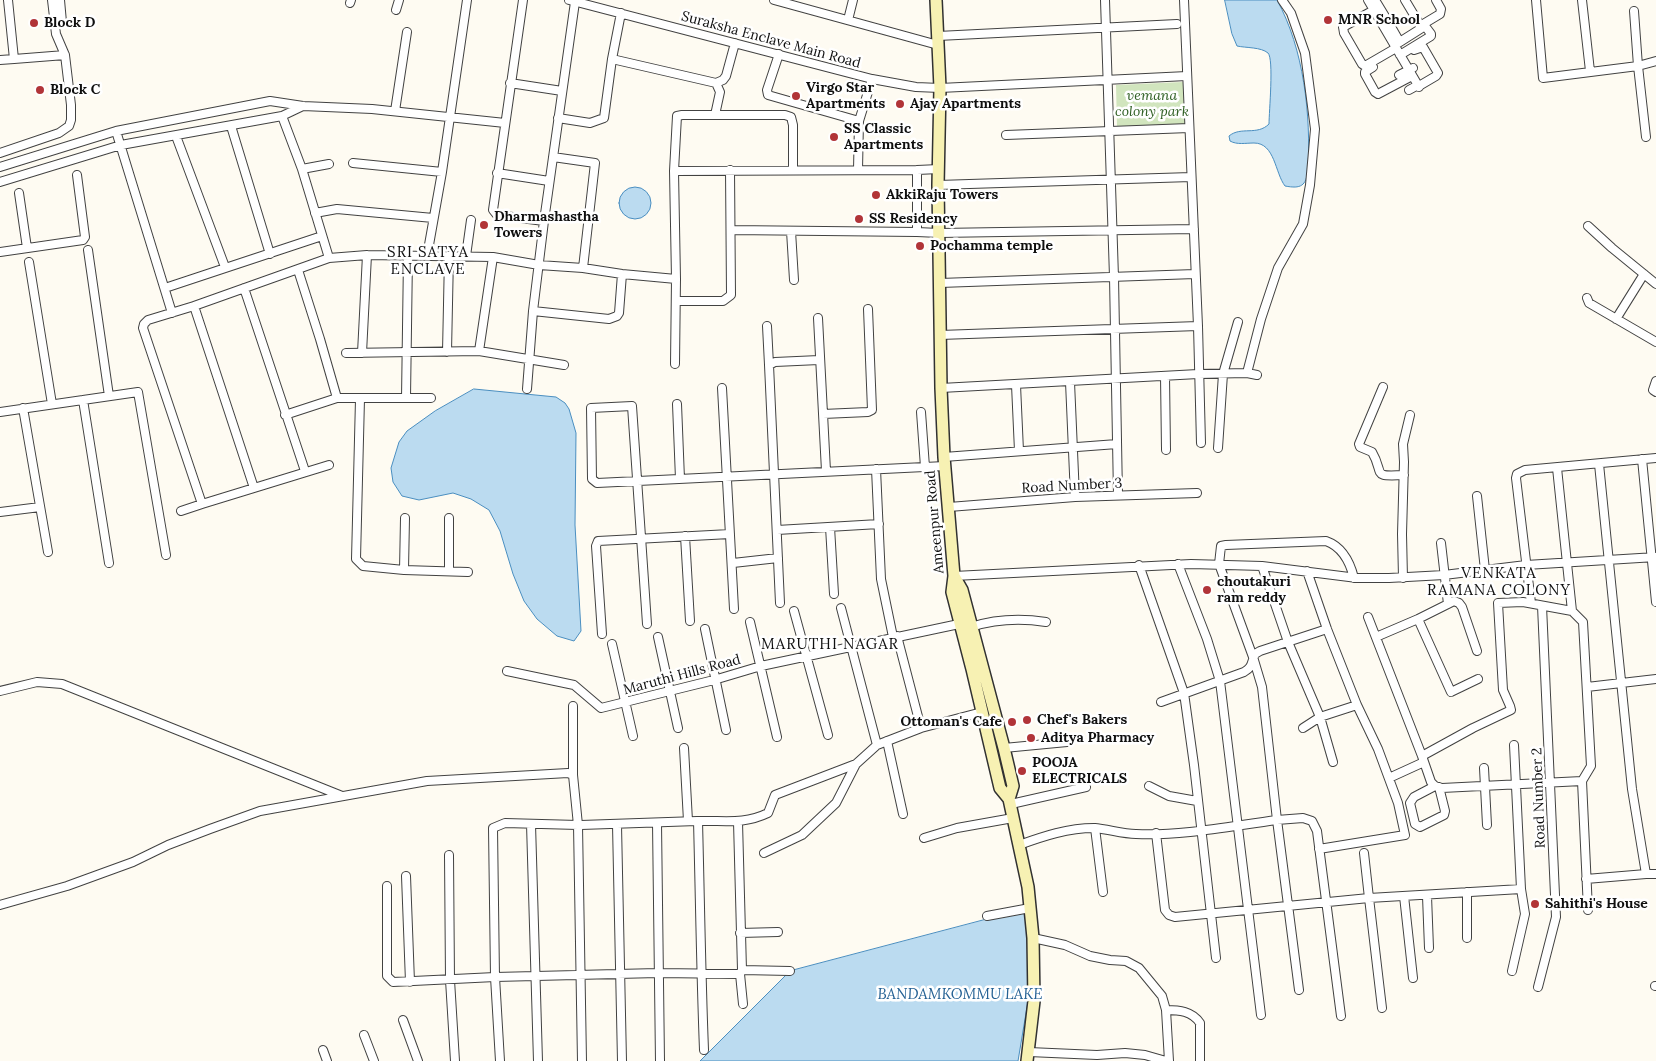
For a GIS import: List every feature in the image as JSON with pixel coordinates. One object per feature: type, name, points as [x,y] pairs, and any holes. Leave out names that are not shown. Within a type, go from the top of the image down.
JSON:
[{"type":"street","points":[[8,0],[14,59]]},
{"type":"street","points":[[0,154],[59,133],[69,126],[71,105],[65,55],[56,34],[52,0]]},
{"type":"street","points":[[60,0],[62,22]]},
{"type":"street","points":[[396,10],[399,0]]},
{"type":"street","points":[[427,256],[442,172],[467,0]]},
{"type":"street","points":[[523,0],[492,203],[493,210],[497,215],[544,221]]},
{"type":"street","points":[[774,0],[848,20],[938,40],[1177,24]]},
{"type":"street","points":[[811,10],[813,0]]},
{"type":"street","points":[[848,20],[853,0]]},
{"type":"street","name":"Ameenpur Road","points":[[936,0],[940,88],[938,185],[941,388],[954,576],[962,590],[1013,786],[1010,802],[1028,887],[1033,938],[1034,1001],[1028,1057]]},
{"type":"street","points":[[1105,0],[1117,380],[1118,495]]},
{"type":"street","points":[[1184,0],[1201,443]]},
{"type":"street","points":[[1246,373],[1278,268],[1303,224],[1310,185],[1315,129],[1305,53],[1290,12],[1282,0]]},
{"type":"street","points":[[1368,0],[1383,19]]},
{"type":"street","points":[[1375,0],[1383,19],[1419,85]]},
{"type":"street","points":[[1405,0],[1420,25]]},
{"type":"street","points":[[1412,71],[1378,94],[1364,74],[1366,70],[1399,49],[1420,25],[1440,14],[1441,8],[1436,0]]},
{"type":"street","points":[[1536,0],[1543,78],[1638,66],[1656,67]]},
{"type":"street","points":[[1582,0],[1590,71]]},
{"type":"street","points":[[527,389],[533,311],[572,1]]},
{"type":"street","name":"Suraksha Enclave Main Road","points":[[572,1],[872,79],[916,87],[940,88],[1187,76]]},
{"type":"street","points":[[1374,10],[1343,27],[1344,33],[1365,66],[1399,49],[1424,48],[1438,74],[1409,90]]},
{"type":"street","points":[[1634,11],[1646,137]]},
{"type":"street","points":[[558,118],[590,123],[604,118],[612,59],[621,13]]},
{"type":"street","points":[[395,111],[406,32]]},
{"type":"street","points":[[612,59],[716,83],[723,80],[726,76],[735,43]]},
{"type":"street","points":[[778,54],[767,90],[768,96],[859,121]]},
{"type":"street","points":[[0,60],[65,55]]},
{"type":"street","points":[[1638,66],[1656,61]]},
{"type":"street","points":[[1399,75],[1412,71]]},
{"type":"street","points":[[858,170],[859,121],[872,79]]},
{"type":"street","points":[[510,83],[562,91]]},
{"type":"street","points":[[715,115],[720,92],[716,83]]},
{"type":"street","points":[[12,178],[4,166],[116,131],[270,101],[303,106],[395,111],[505,123]]},
{"type":"street","points":[[0,182],[120,146],[282,116],[303,106]]},
{"type":"street","points":[[675,364],[674,171],[677,116],[785,115],[791,117],[793,125],[793,170]]},
{"type":"street","points":[[282,116],[302,170],[329,258]]},
{"type":"street","points":[[231,126],[270,254]]},
{"type":"street","points":[[1006,135],[1189,128]]},
{"type":"street","points":[[116,131],[172,313]]},
{"type":"street","points":[[176,136],[225,267]]},
{"type":"street","points":[[553,157],[595,163],[584,268]]},
{"type":"street","points":[[353,163],[442,172]]},
{"type":"street","points":[[302,170],[329,164]]},
{"type":"street","points":[[674,171],[939,169]]},
{"type":"street","points":[[676,301],[723,301],[731,295],[730,170]]},
{"type":"street","points":[[917,170],[917,232]]},
{"type":"street","points":[[497,173],[549,181]]},
{"type":"street","points":[[0,252],[83,240],[85,237],[77,175]]},
{"type":"street","points":[[938,185],[1191,177]]},
{"type":"street","points":[[18,193],[27,248]]},
{"type":"street","points":[[315,214],[338,209],[433,218]]},
{"type":"street","points":[[466,256],[471,220]]},
{"type":"street","points":[[1588,226],[1656,284]]},
{"type":"street","points":[[730,230],[939,233],[1194,230]]},
{"type":"street","points":[[791,231],[794,280]]},
{"type":"street","points":[[165,288],[322,236]]},
{"type":"street","points":[[88,250],[109,396]]},
{"type":"street","points":[[202,504],[142,328],[148,320],[194,306],[329,258],[367,255],[493,257],[539,265],[584,268],[676,279]]},
{"type":"street","points":[[362,353],[367,255]]},
{"type":"street","points":[[446,352],[449,256]]},
{"type":"street","points":[[406,398],[408,257]]},
{"type":"street","points":[[479,351],[493,257]]},
{"type":"street","points":[[29,262],[52,404]]},
{"type":"street","points":[[298,270],[337,398]]},
{"type":"street","points":[[533,311],[613,318],[619,313],[622,274]]},
{"type":"street","points":[[940,283],[1195,274]]},
{"type":"street","points":[[1616,319],[1644,274]]},
{"type":"street","points":[[244,288],[305,471]]},
{"type":"street","points":[[1587,298],[1590,303],[1656,342]]},
{"type":"street","points":[[194,306],[254,488]]},
{"type":"street","points":[[823,414],[868,412],[872,410],[868,309]]},
{"type":"street","points":[[818,318],[826,472]]},
{"type":"street","points":[[1218,448],[1223,374],[1238,322]]},
{"type":"street","points":[[767,326],[780,603]]},
{"type":"street","points":[[940,336],[1198,326]]},
{"type":"street","points":[[346,353],[479,351],[564,365]]},
{"type":"street","points":[[769,365],[775,362],[819,360]]},
{"type":"street","points":[[941,388],[1117,380],[1198,374],[1246,373],[1257,375]]},
{"type":"street","points":[[1165,376],[1166,450]]},
{"type":"street","points":[[1070,382],[1075,497]]},
{"type":"street","points":[[1656,382],[1654,390],[1656,392]]},
{"type":"street","points":[[1016,384],[1019,451]]},
{"type":"street","points":[[1384,387],[1359,444],[1360,447],[1372,452],[1381,474],[1386,476],[1404,475]]},
{"type":"street","points":[[722,388],[734,609]]},
{"type":"street","points":[[0,412],[138,392],[166,554]]},
{"type":"street","points":[[285,415],[337,398],[431,398]]},
{"type":"street","points":[[360,399],[356,559],[363,566],[404,570],[468,572]]},
{"type":"street","points":[[83,400],[109,562]]},
{"type":"street","points":[[677,404],[680,479]]},
{"type":"street","points":[[647,624],[637,481],[632,406],[591,408],[592,479],[597,483],[637,481],[680,479],[726,476],[925,467],[945,461],[1019,451],[1117,444]]},
{"type":"street","points":[[23,408],[48,552]]},
{"type":"street","points":[[921,412],[925,467]]},
{"type":"street","points":[[1403,578],[1403,438],[1410,415]]},
{"type":"street","points":[[1531,603],[1516,478],[1519,472],[1656,458]]},
{"type":"street","points":[[1642,460],[1654,557],[1656,602]]},
{"type":"street","points":[[1599,464],[1632,789],[1646,874]]},
{"type":"street","points":[[181,511],[328,465]]},
{"type":"street","points":[[1557,468],[1572,611]]},
{"type":"street","points":[[876,469],[881,579],[895,637],[921,728]]},
{"type":"street","name":"Road Number 3","points":[[949,507],[1075,497],[1197,493]]},
{"type":"street","points":[[1477,496],[1485,570]]},
{"type":"street","points":[[0,512],[40,506]]},
{"type":"street","points":[[404,570],[405,518]]},
{"type":"street","points":[[448,571],[449,518]]},
{"type":"street","points":[[777,530],[879,524]]},
{"type":"street","points":[[830,527],[834,594]]},
{"type":"street","points":[[602,634],[596,543],[600,540],[730,534]]},
{"type":"street","points":[[685,536],[690,621]]},
{"type":"street","points":[[1299,990],[1262,687],[1219,564],[1219,550],[1221,546],[1226,545],[1326,541],[1343,552],[1354,578]]},
{"type":"street","points":[[1441,544],[1448,604]]},
{"type":"street","points":[[1086,787],[1010,802],[1000,788],[952,592],[954,576],[1139,565],[1219,564],[1262,566],[1354,578],[1403,578],[1526,565],[1654,557]]},
{"type":"street","points":[[733,563],[778,558]]},
{"type":"street","points":[[1178,564],[1207,639],[1220,680],[1261,1016]]},
{"type":"street","points":[[1139,565],[1184,693],[1216,958]]},
{"type":"street","points":[[1262,566],[1288,642],[1320,717],[1334,762]]},
{"type":"street","points":[[1307,571],[1327,629],[1357,705],[1378,749],[1389,778],[1398,803],[1405,835],[1319,849]]},
{"type":"street","points":[[1376,637],[1418,620],[1454,601],[1462,607],[1477,651]]},
{"type":"street","points":[[1389,778],[1473,728],[1511,710],[1503,690],[1498,605],[1500,603],[1531,603],[1572,611],[1583,622],[1587,686],[1591,766],[1582,781],[1588,910]]},
{"type":"street","name":"Road Number 2","points":[[1538,987],[1556,917],[1542,606]]},
{"type":"street","points":[[841,608],[877,745]]},
{"type":"street","points":[[794,611],[828,734]]},
{"type":"street","points":[[1368,617],[1431,782],[1437,787],[1445,811],[1444,815],[1418,827],[1415,824],[1410,803],[1414,797],[1437,787],[1582,781]]},
{"type":"street","points":[[971,627],[989,621],[1011,619],[1046,622]]},
{"type":"street","points":[[1418,620],[1451,692],[1478,679]]},
{"type":"street","points":[[750,622],[777,737]]},
{"type":"street","name":"Maruthi Hills Road","points":[[507,671],[574,685],[601,708],[714,680],[761,666],[959,624]]},
{"type":"street","points":[[705,629],[714,680],[726,730]]},
{"type":"street","points":[[1161,702],[1250,668],[1255,654],[1260,651],[1327,629]]},
{"type":"street","points":[[658,637],[678,728]]},
{"type":"street","points":[[612,644],[633,736]]},
{"type":"street","points":[[1587,686],[1656,679]]},
{"type":"street","points":[[0,691],[37,682],[62,684],[342,796]]},
{"type":"street","points":[[1303,728],[1320,717],[1357,705]]},
{"type":"street","points":[[573,706],[574,775],[578,825],[582,1061]]},
{"type":"street","points":[[764,853],[802,835],[836,803],[856,764],[877,745],[921,728],[982,712]]},
{"type":"street","points":[[887,741],[903,814]]},
{"type":"street","points":[[990,743],[1068,742]]},
{"type":"street","points":[[1512,971],[1525,914],[1521,889],[1514,745]]},
{"type":"street","points":[[684,748],[688,821]]},
{"type":"street","points":[[500,1061],[495,977],[493,828],[505,823],[617,825],[688,821],[738,822],[757,818],[768,813],[775,795],[856,764]]},
{"type":"street","points":[[1484,768],[1487,825]]},
{"type":"street","points":[[0,905],[67,886],[133,862],[168,845],[260,811],[427,781],[568,773],[574,775]]},
{"type":"street","points":[[1149,786],[1169,796],[1197,801]]},
{"type":"street","points":[[924,838],[958,828],[1013,818]]},
{"type":"street","points":[[1019,845],[1045,835],[1095,828],[1136,834],[1200,831],[1302,818],[1312,821],[1319,849],[1340,1016]]},
{"type":"street","points":[[698,821],[704,1050]]},
{"type":"street","points":[[738,822],[743,1004]]},
{"type":"street","points":[[657,823],[660,1061]]},
{"type":"street","points":[[531,824],[538,1061]]},
{"type":"street","points":[[617,825],[622,1061]]},
{"type":"street","points":[[1095,828],[1103,892]]},
{"type":"street","points":[[1156,833],[1165,910],[1169,915],[1176,917],[1326,901],[1521,889]]},
{"type":"street","points":[[1364,853],[1382,1008]]},
{"type":"street","points":[[449,855],[450,980],[454,1061]]},
{"type":"street","points":[[1586,879],[1656,874]]},
{"type":"street","points":[[406,876],[410,982]]},
{"type":"street","points":[[386,886],[387,976],[394,982],[495,977],[790,971]]},
{"type":"street","points":[[1467,892],[1467,938]]},
{"type":"street","points":[[1404,896],[1413,978]]},
{"type":"street","points":[[1427,896],[1429,948]]},
{"type":"street","points":[[987,916],[1030,908]]},
{"type":"street","points":[[740,933],[778,932]]},
{"type":"street","points":[[1028,1057],[1125,1053],[1145,1055],[1167,1061],[1166,1010],[1162,996],[1152,982],[1138,968],[1126,961],[1090,956],[1065,945],[1033,938]]},
{"type":"street","points":[[1166,1010],[1182,1011],[1198,1020],[1200,1023],[1200,1061]]},
{"type":"street","points":[[403,1020],[418,1061]]},
{"type":"street","points":[[364,1035],[374,1061]]},
{"type":"street","points":[[323,1050],[328,1061]]},
{"type":"green space","name":"vemana colony park","points":[[1183,82],[1188,125],[1117,127],[1116,85]]},
{"type":"water","points":[[1225,0],[1277,0],[1286,19],[1294,40],[1307,105],[1308,170],[1306,180],[1302,185],[1295,187],[1285,186],[1270,153],[1261,144],[1230,141],[1229,136],[1234,133],[1259,130],[1269,124],[1271,65],[1270,57],[1265,51],[1237,46],[1232,34]]},
{"type":"water","points":[[635,187],[646,192],[651,203],[646,214],[635,219],[624,214],[619,203],[624,192]]},
{"type":"water","points":[[474,389],[556,397],[565,403],[569,409],[576,433],[575,525],[581,631],[574,641],[557,636],[537,619],[524,601],[513,574],[500,531],[489,510],[471,499],[453,493],[419,500],[402,496],[393,482],[391,468],[399,442],[407,431],[435,411]]},
{"type":"water","name":"BANDAMKOMMU LAKE","points":[[1030,908],[1033,971],[1018,1061],[700,1061],[790,971]]},
{"type":"place","name":"MNR School","points":[[1328,20]]},
{"type":"place","name":"Block D","points":[[34,23]]},
{"type":"place","name":"Block C","points":[[40,90]]},
{"type":"place","name":"Virgo Star Apartments","points":[[796,96]]},
{"type":"place","name":"Ajay Apartments","points":[[900,104]]},
{"type":"place","name":"SS Classic Apartments","points":[[834,137]]},
{"type":"place","name":"AkkiRaju Towers","points":[[876,195]]},
{"type":"place","name":"SS Residency","points":[[859,219]]},
{"type":"place","name":"Dharmashastha Towers","points":[[484,225]]},
{"type":"place","name":"Pochamma temple","points":[[920,246]]},
{"type":"place","name":"choutakuri ram reddy","points":[[1207,590]]},
{"type":"place","name":"Chef's Bakers","points":[[1027,720]]},
{"type":"place","name":"Ottoman's Cafe","points":[[1012,722]]},
{"type":"place","name":"Aditya Pharmacy","points":[[1031,738]]},
{"type":"place","name":"POOJA ELECTRICALS","points":[[1022,771]]},
{"type":"place","name":"Sahithi's House","points":[[1535,904]]},
{"type":"district","name":"SRI SATYA ENCLAVE","points":[[428,262]]},
{"type":"district","name":"VENKATA RAMANA COLONY","points":[[1499,582]]},
{"type":"district","name":"MARUTHI NAGAR","points":[[830,645]]}]
